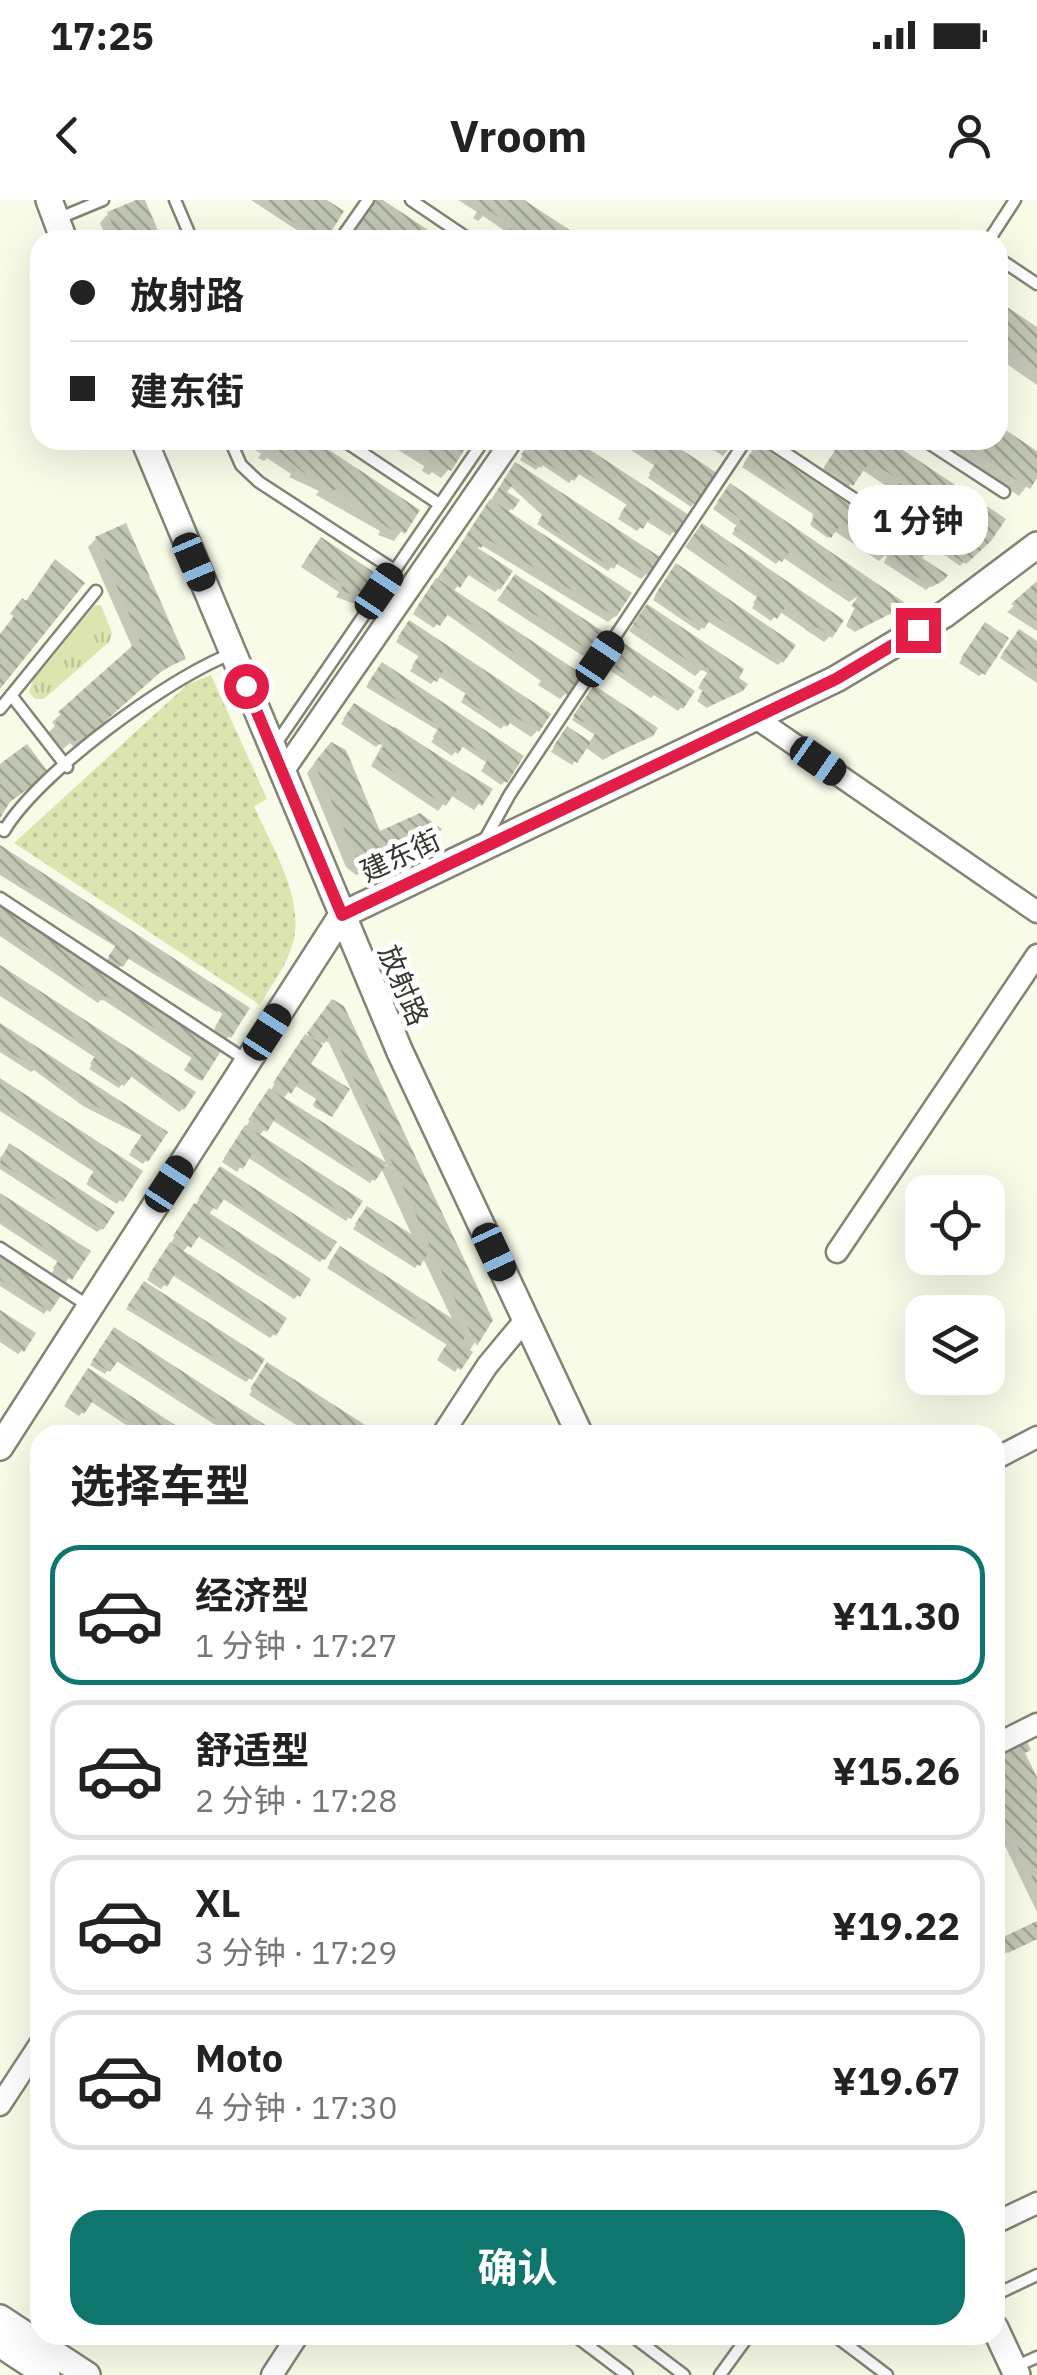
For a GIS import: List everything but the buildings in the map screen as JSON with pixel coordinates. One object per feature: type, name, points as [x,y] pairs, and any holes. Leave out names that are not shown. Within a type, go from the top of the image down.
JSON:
[{"type":"street","name":"放射路","points":[[148,450],[400,1052],[575,1425]]},
{"type":"street","points":[[282,773],[505,450]]},
{"type":"street","name":"建东街","points":[[0,1447],[342,915],[836,679],[944,614],[1037,545]]},
{"type":"street","points":[[756,718],[1037,912]]},
{"type":"street","points":[[837,1252],[1037,956]]},
{"type":"street","points":[[449,1425],[487,1366],[526,1319]]},
{"type":"street","points":[[1005,1454],[1037,1437]]},
{"type":"street","points":[[1005,1740],[1037,1724]]},
{"type":"street","points":[[0,2105],[30,2059]]},
{"type":"street","points":[[1005,2217],[1037,2203]]},
{"type":"street","points":[[0,2318],[30,2338]]},
{"type":"street","points":[[0,2344],[47,2375]]},
{"type":"street","points":[[41,2345],[87,2375]]},
{"type":"street","points":[[272,2375],[292,2345]]},
{"type":"street","points":[[1003,2345],[1015,2372]]},
{"type":"lane","points":[[56,220],[102,200]]},
{"type":"lane","points":[[175,200],[188,230]]},
{"type":"lane","points":[[347,230],[368,200]]},
{"type":"lane","points":[[410,200],[455,230]]},
{"type":"lane","points":[[995,230],[1015,200]]},
{"type":"lane","points":[[1008,265],[1037,284]]},
{"type":"lane","points":[[235,450],[241,464],[260,482],[394,570]]},
{"type":"lane","points":[[357,450],[439,504]]},
{"type":"lane","points":[[272,749],[477,450]]},
{"type":"lane","points":[[478,851],[510,794],[739,450]]},
{"type":"lane","points":[[781,450],[925,546]]},
{"type":"lane","points":[[939,450],[1004,492]]},
{"type":"lane","points":[[0,709],[96,591]]},
{"type":"lane","points":[[0,828],[4,831],[20,808],[177,678],[232,654]]},
{"type":"lane","points":[[11,695],[67,767]]},
{"type":"lane","points":[[0,898],[248,1061]]},
{"type":"lane","points":[[0,1248],[90,1307]]},
{"type":"lane","points":[[1005,2290],[1037,2275]]},
{"type":"lane","points":[[587,2345],[627,2375]]},
{"type":"lane","points":[[644,2345],[684,2375]]},
{"type":"lane","points":[[720,2375],[742,2345]]},
{"type":"lane","points":[[847,2345],[886,2375]]},
{"type":"lane","points":[[1015,2372],[1037,2357]]},
{"type":"green space","points":[[95,605],[101,605],[112,633],[109,642],[44,699],[35,699],[29,692],[33,680]]},
{"type":"green space","points":[[211,675],[267,799],[254,806],[286,876],[295,913],[291,949],[260,1005],[14,843],[188,684]]},
{"type":"route","points":[[246,686],[342,915],[836,679],[918,630]]}]
